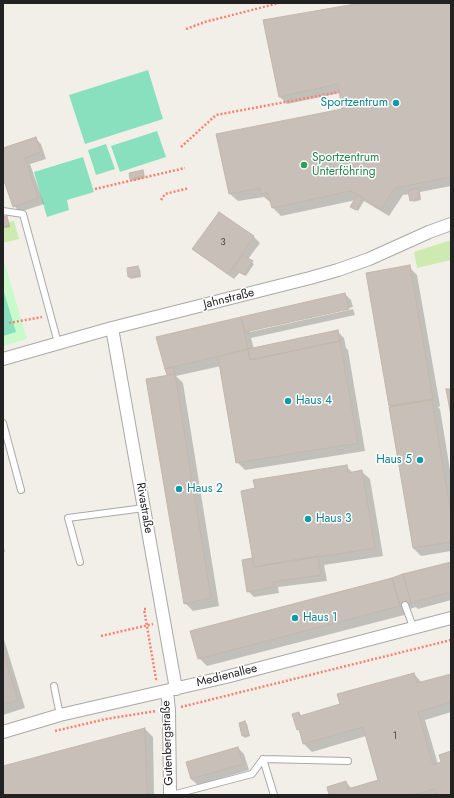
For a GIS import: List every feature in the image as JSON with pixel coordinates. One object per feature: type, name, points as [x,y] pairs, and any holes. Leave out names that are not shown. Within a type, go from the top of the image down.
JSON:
[{"type":"street","name":"Jahnstraße","points":[[3,359],[112,328],[338,270],[381,254],[429,232],[451,224]]},
{"type":"street","name":"Rivastraße","points":[[112,328],[164,621],[171,690]]},
{"type":"street","name":"Medienallee","points":[[3,732],[60,715],[226,677],[451,618]]},
{"type":"street","name":"Gutenbergstraße","points":[[171,690],[169,710],[171,795]]},
{"type":"lane","points":[[3,211],[23,214],[58,343]]},
{"type":"lane","points":[[3,422],[21,490]]},
{"type":"lane","points":[[80,562],[68,518],[144,508]]},
{"type":"lane","points":[[406,605],[412,627]]},
{"type":"lane","points":[[54,686],[60,715]]},
{"type":"lane","points":[[171,795],[252,774],[263,759]]},
{"type":"lane","points":[[263,759],[348,761]]},
{"type":"lane","points":[[263,759],[274,795]]},
{"type":"path","points":[[186,29],[205,22],[280,3]]},
{"type":"path","points":[[181,147],[216,116],[339,92]]},
{"type":"path","points":[[95,189],[185,168]]},
{"type":"path","points":[[161,200],[165,194],[189,188]]},
{"type":"path","points":[[9,323],[43,317],[46,323]]},
{"type":"path","points":[[146,609],[144,609],[146,625],[156,679],[151,683]]},
{"type":"path","points":[[101,636],[164,621]]},
{"type":"path","points":[[51,732],[106,719],[169,710],[451,640]]},
{"type":"green space","points":[[148,70],[163,119],[85,144],[69,95]]},
{"type":"green space","points":[[157,131],[166,157],[120,172],[111,146]]},
{"type":"green space","points":[[106,144],[115,169],[96,175],[88,150]]},
{"type":"green space","points":[[83,157],[94,192],[67,200],[69,210],[47,217],[34,172]]},
{"type":"green space","points":[[14,221],[19,239],[3,243],[3,227],[8,222]]},
{"type":"green space","points":[[451,240],[451,260],[417,268],[414,252]]},
{"type":"green space","points":[[3,258],[27,339],[3,346]]},
{"type":"green space","points":[[3,289],[16,332],[3,336]]},
{"type":"building","name":"Sportzentrum","points":[[361,3],[451,3],[451,177],[395,188],[381,209],[351,191],[272,208],[268,193],[261,194],[259,188],[229,194],[216,134],[342,109],[338,84],[279,97],[263,20]]},
{"type":"building","points":[[36,137],[41,152],[25,158],[38,198],[13,207],[3,178],[3,148]]},
{"type":"building","points":[[143,170],[144,176],[130,179],[129,173]]},
{"type":"building","points":[[418,188],[420,198],[410,201],[408,191]]},
{"type":"building","points":[[357,195],[363,198],[356,210],[350,207]]},
{"type":"building","points":[[219,212],[254,236],[228,274],[192,249]]},
{"type":"building","points":[[7,216],[9,225],[3,227],[3,217]]},
{"type":"building","points":[[243,255],[253,261],[244,275],[234,269]]},
{"type":"building","points":[[410,265],[433,399],[389,406],[366,273]]},
{"type":"building","points":[[138,266],[140,276],[128,277],[127,268]]},
{"type":"building","points":[[345,293],[349,309],[245,332],[241,317]]},
{"type":"building","points":[[241,317],[248,349],[165,369],[156,337]]},
{"type":"building","points":[[338,330],[340,341],[250,360],[248,349]]},
{"type":"building","name":"Haus 4","points":[[340,341],[358,443],[236,463],[218,357],[248,349],[250,360]]},
{"type":"building","points":[[173,367],[175,374],[167,375],[165,369]]},
{"type":"building","name":"Haus 2","points":[[175,374],[211,598],[184,604],[146,379]]},
{"type":"building","points":[[446,389],[451,389],[451,416]]},
{"type":"building","name":"Haus 5","points":[[432,400],[451,513],[451,542],[413,548],[389,407]]},
{"type":"building","name":"Haus 3","points":[[347,465],[348,473],[362,470],[375,548],[254,567],[241,491],[255,488],[253,480]]},
{"type":"building","points":[[318,556],[321,575],[272,582],[274,587],[247,592],[242,560],[252,558],[254,567]]},
{"type":"building","points":[[451,562],[451,592],[411,603],[403,574]]},
{"type":"building","points":[[403,574],[411,603],[400,606],[392,578]]},
{"type":"building","name":"Haus 1","points":[[392,578],[400,606],[198,659],[190,631]]},
{"type":"building","points":[[3,652],[18,700],[3,705]]},
{"type":"building","points":[[414,673],[417,683],[451,674],[451,702],[418,712],[433,765],[441,762],[439,755],[451,751],[451,795],[437,795],[435,789],[413,795],[329,795],[327,787],[346,781],[348,789],[378,780],[363,727],[303,744],[299,729],[297,730],[292,714],[299,712],[300,716],[340,704],[337,694]]},
{"type":"building","points":[[245,721],[249,735],[242,736],[239,723]]},
{"type":"building","points":[[145,728],[147,795],[3,795],[3,766]]},
{"type":"building","points":[[238,747],[243,764],[191,779],[186,762]]},
{"type":"place","name":"Sportzentrum","points":[[396,103]]},
{"type":"place","name":"Sportzentrum Unterföhring","points":[[304,165]]},
{"type":"place","name":"Haus 4","points":[[288,401]]},
{"type":"place","name":"Haus 5","points":[[420,460]]},
{"type":"place","name":"Haus 2","points":[[179,489]]},
{"type":"place","name":"Haus 3","points":[[308,519]]},
{"type":"place","name":"Haus 1","points":[[295,618]]}]
